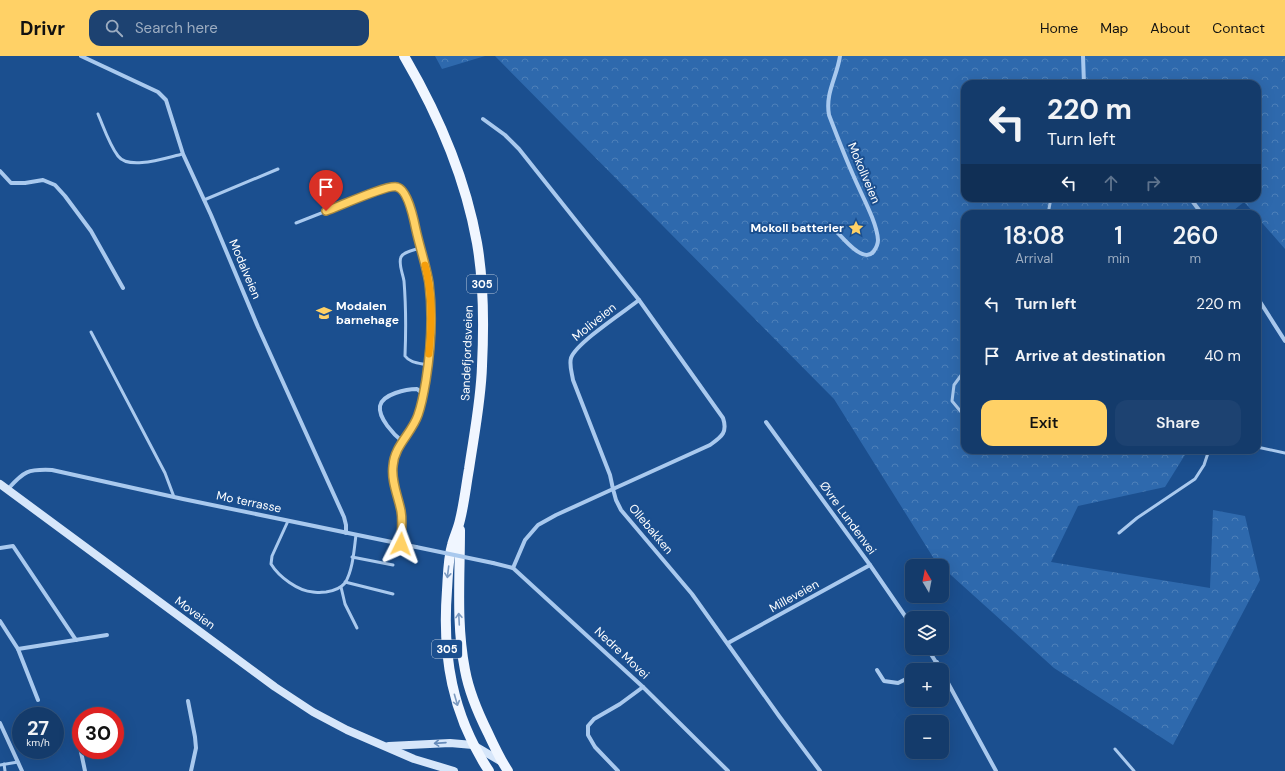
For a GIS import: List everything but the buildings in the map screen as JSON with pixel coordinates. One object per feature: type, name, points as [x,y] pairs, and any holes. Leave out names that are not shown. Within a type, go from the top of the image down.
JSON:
[{"type":"main road","name":"Sandefjordsveien","points":[[404,56],[429,101],[448,142],[464,189],[477,243],[483,320],[482,366],[478,413],[460,520],[452,546],[448,576],[446,602],[446,646],[453,692],[458,708],[473,745],[489,771]]},
{"type":"main road","name":"Sandefjordsveien","points":[[460,520],[459,609],[463,660],[470,689],[480,717],[508,771]]},
{"type":"street","name":"Modalveien","points":[[81,56],[158,92],[166,100],[183,154],[258,327],[344,517],[346,533]]},
{"type":"street","name":"Mokollveien","points":[[836,231],[854,250],[861,254],[868,256],[873,253],[876,247],[878,240],[869,210],[853,176],[828,115],[828,96],[837,71],[840,56]]},
{"type":"street","points":[[1083,56],[1084,80]]},
{"type":"street","points":[[484,119],[505,135],[519,149],[639,300],[723,418],[726,426],[720,438],[710,445],[556,515],[538,525],[525,540],[513,568]]},
{"type":"street","points":[[0,171],[11,183],[25,184],[43,180],[55,185],[91,231],[123,288]]},
{"type":"street","points":[[401,544],[402,516],[394,480],[394,458],[418,417],[428,365],[430,340],[431,304],[426,270],[413,219]]},
{"type":"street","name":"Moliveien","points":[[613,489],[610,475],[573,380],[570,366],[571,358],[576,350],[586,340],[639,300]]},
{"type":"street","points":[[1261,303],[1285,341]]},
{"type":"street","points":[[403,442],[390,431],[381,415],[379,409],[380,404],[383,400],[402,390],[417,389],[423,394]]},
{"type":"street","name":"Øvre Lundenvei","points":[[766,422],[905,616]]},
{"type":"street","name":"Mo terrasse","points":[[8,490],[20,476],[34,469],[52,470],[174,497],[493,563]]},
{"type":"street","name":"Moveien","points":[[0,484],[275,687],[313,712],[347,730],[414,759],[454,771]]},
{"type":"street","name":"Ollebakken","points":[[613,489],[621,510],[692,594],[820,771]]},
{"type":"street","points":[[0,548],[13,546],[76,640]]},
{"type":"street","name":"Nedre Movei","points":[[493,563],[513,568],[644,686],[728,771]]},
{"type":"street","name":"Milleveien","points":[[728,643],[870,565]]},
{"type":"street","points":[[0,622],[18,649],[38,700]]},
{"type":"street","points":[[18,649],[107,635]]},
{"type":"street","points":[[932,655],[937,662]]},
{"type":"street","points":[[877,670],[884,681],[898,683],[905,680]]},
{"type":"street","points":[[949,684],[996,771]]},
{"type":"street","points":[[618,771],[595,747],[588,735],[588,726],[594,719],[620,704],[644,686]]},
{"type":"street","points":[[188,701],[196,748],[191,771]]},
{"type":"street","points":[[0,723],[22,771]]},
{"type":"street","name":"Moveien","points":[[386,746],[450,743],[473,745],[502,762]]},
{"type":"street","points":[[82,759],[85,771]]},
{"type":"lane","points":[[98,114],[113,148],[119,158],[125,162],[132,164],[148,162],[183,154]]},
{"type":"lane","points":[[204,200],[278,169]]},
{"type":"lane","points":[[296,223],[385,188],[394,187],[398,187],[406,196],[413,219]]},
{"type":"lane","points":[[420,248],[406,252],[400,259],[404,279],[406,316],[405,356],[408,360],[413,362],[428,365]]},
{"type":"lane","points":[[91,332],[165,473],[174,497]]},
{"type":"lane","points":[[961,375],[954,385],[952,401],[961,412]]},
{"type":"lane","points":[[1261,449],[1285,453]]},
{"type":"lane","points":[[1119,533],[1137,518],[1194,479],[1204,465],[1208,454]]},
{"type":"lane","points":[[288,521],[272,556],[271,564],[288,582],[308,591],[329,591],[341,587],[348,576],[356,535]]},
{"type":"lane","points":[[352,558],[393,564]]},
{"type":"lane","points":[[345,582],[393,594]]},
{"type":"lane","points":[[341,587],[345,604],[357,628]]},
{"type":"lane","points":[[1115,749],[1134,771]]},
{"type":"lane","points":[[0,765],[18,762]]},
{"type":"lane","points":[[4,764],[6,771]]},
{"type":"green space","points":[[435,56],[485,56],[442,69]]},
{"type":"green space","points":[[495,56],[1285,56],[1285,249],[1261,222],[1261,210],[1251,210],[1244,202],[1234,210],[961,210],[961,454],[1186,454],[1165,487],[1078,506],[1051,562],[1210,588],[1213,510],[1245,516],[1260,580],[1173,745],[1054,668],[949,573],[949,559],[934,559],[834,399]]},
{"type":"slow traffic","points":[[425,265],[429,283],[431,304],[429,354]]},
{"type":"place","name":"Mokoll batterier","points":[[856,228]]},
{"type":"place","name":"Modalen barnehage","points":[[324,313]]},
{"type":"route","points":[[326,211],[385,188],[398,187],[406,196],[429,283],[431,304],[430,340],[428,365],[421,405],[418,417],[399,447],[394,458],[393,466],[394,480],[402,516],[401,544]]}]
